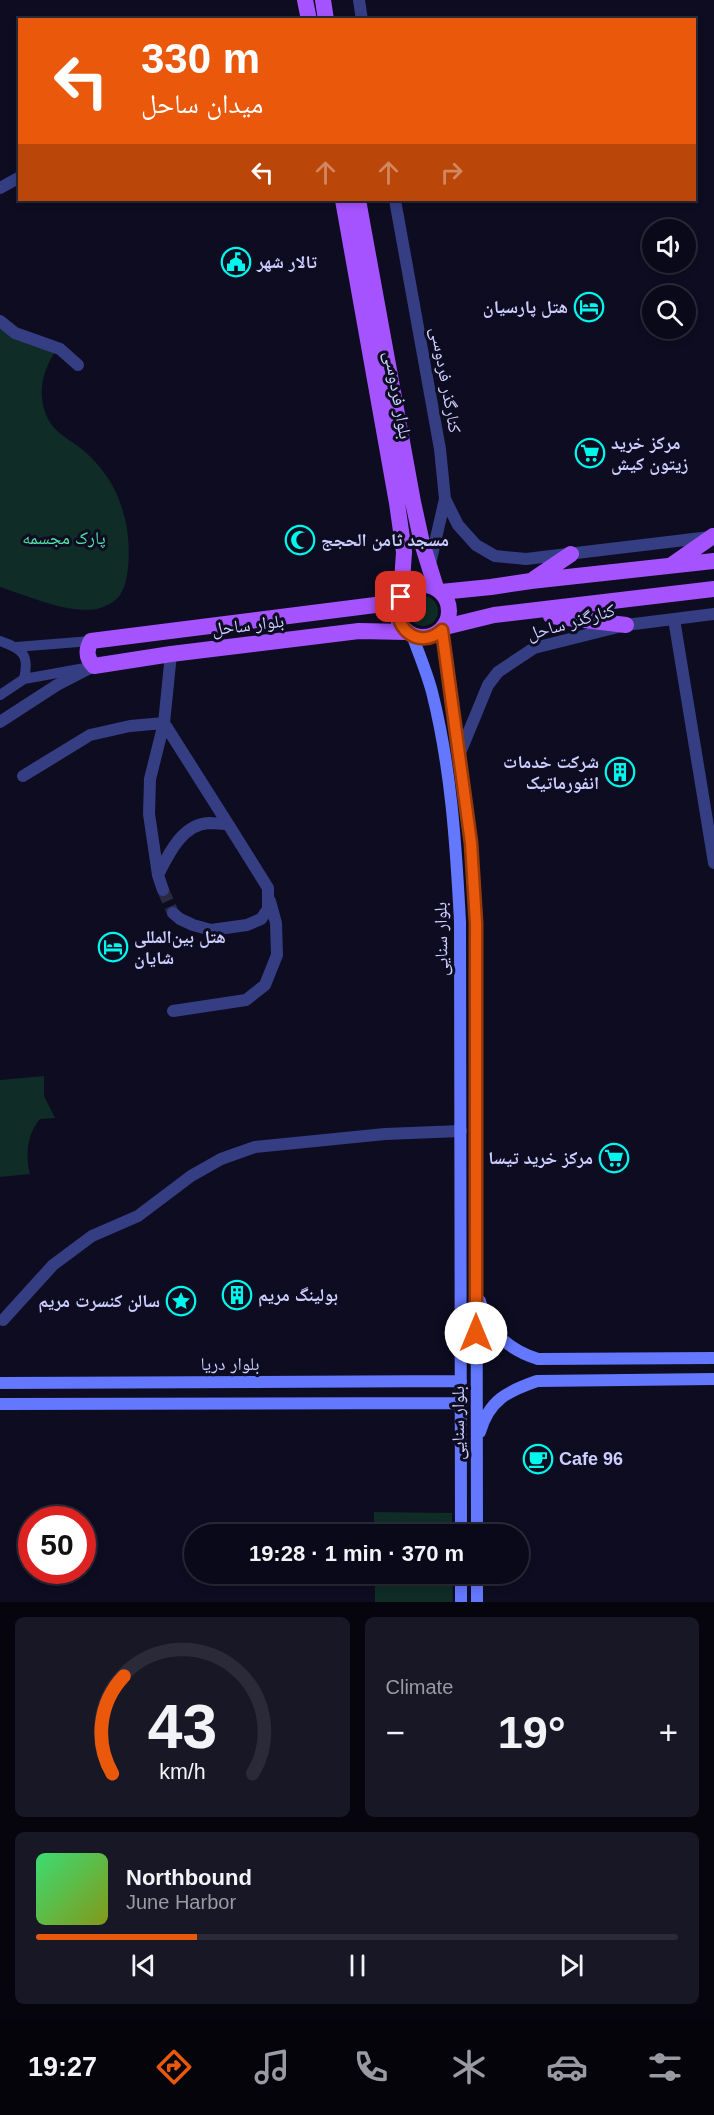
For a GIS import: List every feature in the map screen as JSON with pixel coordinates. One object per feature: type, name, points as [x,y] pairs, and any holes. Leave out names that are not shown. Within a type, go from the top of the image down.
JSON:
[{"type":"main road","points":[[305,0],[309,18]]},
{"type":"main road","points":[[323,0],[326,18]]},
{"type":"main road","name":"بلوار فردوسی","points":[[343,201],[404,552],[400,600]]},
{"type":"main road","name":"بلوار فردوسی","points":[[358,201],[413,502],[429,567],[438,590]]},
{"type":"main road","points":[[670,566],[713,536]]},
{"type":"main road","points":[[531,581],[570,554]]},
{"type":"main road","points":[[714,561],[531,581],[491,588],[438,590],[419,585],[412,588],[400,600],[397,612],[398,620],[410,634],[423,638],[431,637],[443,628],[494,615],[714,589]]},
{"type":"main road","points":[[438,590],[449,604],[450,612],[443,628]]},
{"type":"main road","name":"بلوار ساحل","points":[[92,641],[400,600]]},
{"type":"main road","points":[[526,613],[626,625]]},
{"type":"main road","name":"بلوار سنایی","points":[[443,628],[471,843],[476,923],[477,1524]]},
{"type":"main road","name":"بلوار ساحل","points":[[94,666],[171,654],[360,631],[410,634]]},
{"type":"main road","name":"بلوار سنایی","points":[[410,634],[432,691],[444,754],[456,844],[460,922],[461,1524]]},
{"type":"main road","points":[[92,641],[87,656],[94,666]]},
{"type":"main road","points":[[476,1288],[483,1312],[499,1337],[521,1354],[538,1359],[714,1358]]},
{"type":"main road","points":[[476,1445],[483,1421],[490,1408],[514,1389],[537,1381],[714,1379]]},
{"type":"main road","name":"بلوار دریا","points":[[0,1383],[461,1381]]},
{"type":"main road","points":[[126,1382],[126,1403]]},
{"type":"main road","points":[[333,1382],[333,1402]]},
{"type":"main road","points":[[0,1404],[461,1403]]},
{"type":"main road","points":[[461,1584],[461,1602]]},
{"type":"main road","points":[[477,1584],[477,1602]]},
{"type":"street","points":[[359,0],[362,18]]},
{"type":"street","points":[[0,188],[18,178]]},
{"type":"street","name":"کنارگذر فردوسی","points":[[395,201],[440,449],[445,499],[429,567]]},
{"type":"street","points":[[0,321],[15,333],[60,349],[78,365]]},
{"type":"street","points":[[445,499],[458,525],[476,545],[495,556],[526,559],[713,536]]},
{"type":"street","name":"کنارگذر ساحل","points":[[460,753],[488,685],[498,672],[534,648],[626,625],[714,614]]},
{"type":"street","points":[[674,619],[714,862]]},
{"type":"street","points":[[0,641],[23,652],[26,661],[24,680]]},
{"type":"street","points":[[16,647],[92,641]]},
{"type":"street","points":[[164,890],[158,875],[148,814],[150,779],[164,723],[171,654]]},
{"type":"street","points":[[0,695],[24,680],[94,666]]},
{"type":"street","points":[[0,722],[57,685],[94,666]]},
{"type":"street","points":[[23,776],[90,735],[130,726],[164,723]]},
{"type":"street","points":[[164,723],[268,888],[276,923],[277,955],[264,985],[246,1000],[173,1011]]},
{"type":"street","points":[[158,875],[170,852],[182,836],[195,826],[207,823],[228,825]]},
{"type":"street","points":[[173,913],[193,925],[211,930],[247,925],[261,919],[268,909],[268,888]]},
{"type":"street","points":[[3,1320],[53,1265],[92,1236],[138,1216],[191,1176],[222,1159],[255,1147],[385,1134],[461,1131]]},
{"type":"green space","name":"پارک مجسمه","points":[[0,329],[16,339],[55,352],[42,384],[42,400],[47,417],[58,432],[98,464],[121,504],[129,544],[127,578],[118,598],[100,608],[86,610],[61,607],[0,587]]},
{"type":"green space","points":[[423,596],[429,597],[437,605],[437,617],[429,625],[423,626],[417,625],[409,617],[408,611],[409,605],[417,597]]},
{"type":"green space","points":[[44,1076],[44,1096],[55,1118],[40,1119],[32,1131],[28,1152],[30,1174],[0,1177],[0,1080]]},
{"type":"green space","points":[[374,1512],[452,1513],[452,1524],[374,1524]]},
{"type":"green space","points":[[375,1584],[452,1584],[453,1602],[375,1602]]},
{"type":"tunnel","points":[[163,890],[173,913]]},
{"type":"place","name":"تالار شهر","points":[[236,262]]},
{"type":"place","name":"هتل پارسیان","points":[[589,307]]},
{"type":"place","name":"مرکز خرید زیتون کیش","points":[[590,453]]},
{"type":"place","name":"مسجد ثامن الحجج","points":[[300,540]]},
{"type":"place","name":"شرکت خدمات انفورماتیک","points":[[620,772]]},
{"type":"place","name":"هتل بین‌المللی شایان","points":[[113,947]]},
{"type":"place","name":"مرکز خرید تیسا","points":[[614,1158]]},
{"type":"place","name":"بولینگ مریم","points":[[237,1295]]},
{"type":"place","name":"سالن کنسرت مریم","points":[[181,1301]]},
{"type":"place","name":"Cafe 96","points":[[538,1459]]},
{"type":"route","points":[[401,597],[397,612],[398,620],[407,632],[423,638],[431,637],[442,630],[471,843],[477,989],[476,1333]]}]
